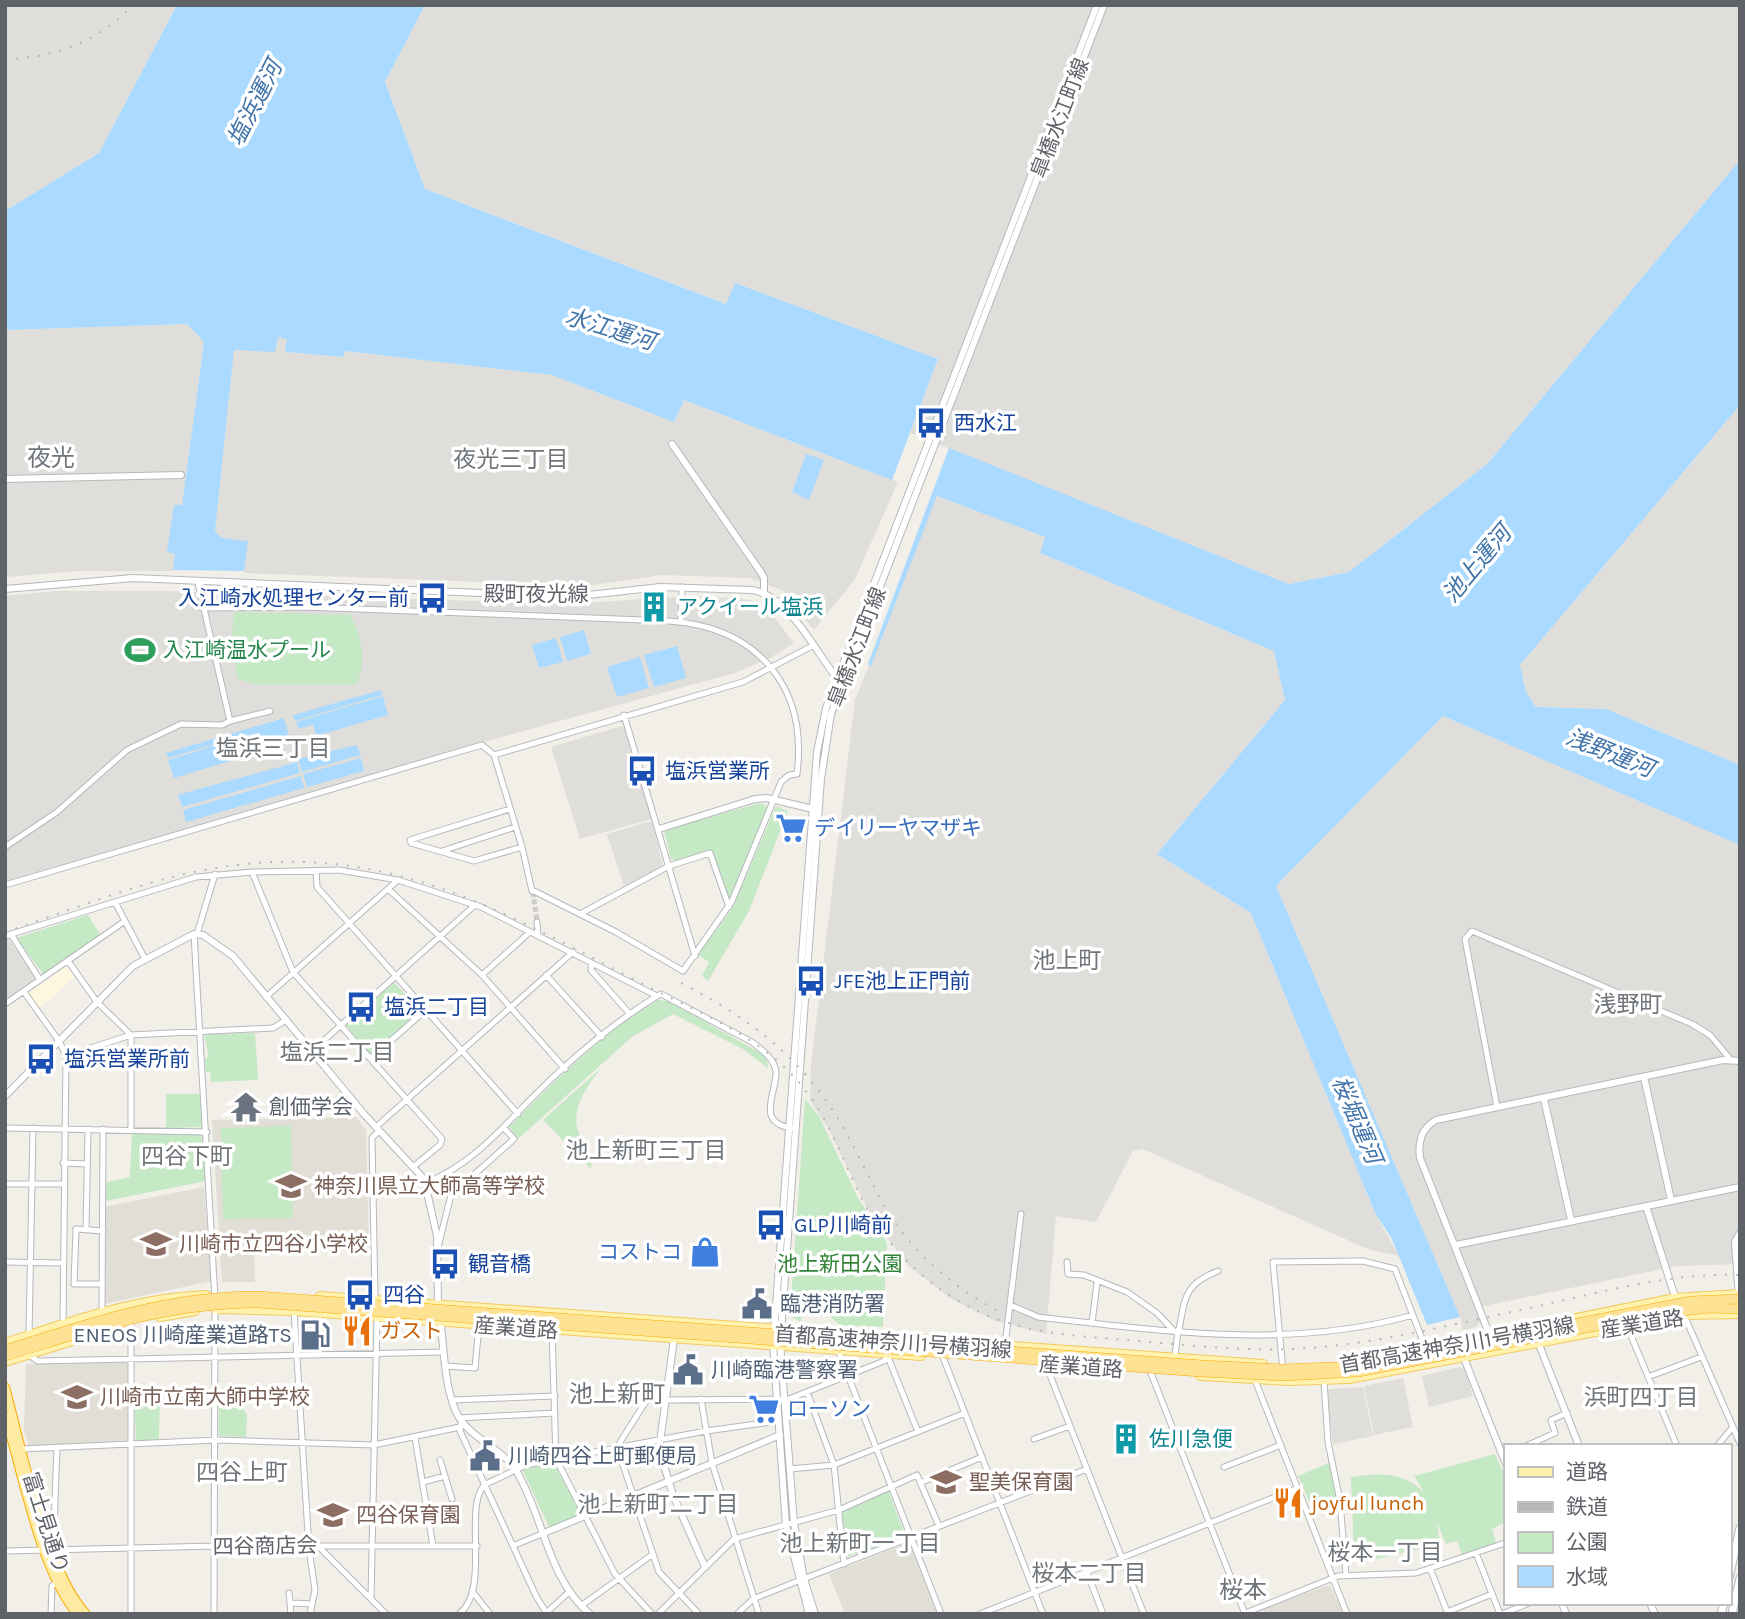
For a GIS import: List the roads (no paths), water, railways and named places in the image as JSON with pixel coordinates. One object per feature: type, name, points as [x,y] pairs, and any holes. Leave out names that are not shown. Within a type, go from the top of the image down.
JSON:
[{"type":"highway","name":"首都高速神奈川1号横羽線","points":[[5,1349],[156,1305],[211,1297],[258,1296],[1202,1365],[1308,1369],[1389,1361],[1692,1301],[1739,1297]]},
{"type":"highway","name":"首都高速神奈川1号横羽線","points":[[5,1356],[156,1311],[211,1303],[258,1303],[1228,1374],[1309,1376],[1390,1368],[1664,1313],[1710,1308],[1740,1312]]},
{"type":"highway","name":"富士見通り","points":[[5,1387],[19,1449],[57,1582],[77,1614]]},
{"type":"highway","name":"富士見通り","points":[[5,1416],[19,1449],[46,1532],[47,1550],[86,1614]]},
{"type":"main road","name":"産業道路","points":[[5,1343],[154,1299],[262,1293],[438,1303],[1283,1365],[1345,1363],[1675,1298],[1739,1297]]},
{"type":"main road","name":"産業道路","points":[[5,1362],[131,1323],[215,1309],[293,1311],[1255,1380],[1324,1381],[1376,1375],[1684,1315],[1740,1312]]},
{"type":"main road","points":[[1731,1569],[1740,1528]]},
{"type":"main road","points":[[1732,1614],[1740,1578]]},
{"type":"street","name":"皐橋水江町線","points":[[840,683],[1097,5]]},
{"type":"street","name":"皐橋水江町線","points":[[790,1524],[789,1469],[776,1347],[822,723],[840,683],[1104,5]]},
{"type":"street","points":[[672,444],[760,571],[764,578],[764,592],[779,601],[840,683]]},
{"type":"street","points":[[5,480],[181,475]]},
{"type":"street","name":"殿町夜光線","points":[[5,589],[132,579],[571,597],[682,587],[764,592]]},
{"type":"street","points":[[195,583],[230,721]]},
{"type":"street","points":[[681,622],[682,587]]},
{"type":"street","points":[[5,885],[482,745],[494,755],[522,847],[532,891],[580,914],[683,971],[729,907],[784,778],[797,774],[800,747],[793,704],[772,669],[749,645],[712,628],[681,622],[320,608],[202,608]]},
{"type":"street","points":[[494,755],[743,682],[811,646]]},
{"type":"street","points":[[5,847],[57,812],[127,750],[181,724],[222,725],[270,711]]},
{"type":"street","points":[[624,715],[695,956]]},
{"type":"street","points":[[659,829],[755,799],[773,799],[816,810]]},
{"type":"street","points":[[510,809],[410,840],[411,843],[474,861],[522,847]]},
{"type":"street","name":"皐橋水江町線","points":[[794,1128],[816,810]]},
{"type":"street","points":[[440,851],[515,827]]},
{"type":"street","points":[[580,914],[669,866],[710,853],[729,907]]},
{"type":"street","points":[[40,980],[8,935],[215,874],[339,870],[398,880],[475,905],[656,996]]},
{"type":"street","points":[[316,871],[317,887],[518,1114]]},
{"type":"street","points":[[252,872],[293,972],[442,1139],[440,1145],[413,1167]]},
{"type":"street","points":[[214,1614],[217,1357],[196,934],[215,874]]},
{"type":"street","points":[[266,997],[398,880]]},
{"type":"street","points":[[388,889],[482,975],[565,1069]]},
{"type":"street","points":[[115,902],[145,959]]},
{"type":"street","points":[[311,1052],[475,905]]},
{"type":"street","points":[[5,1004],[125,920]]},
{"type":"street","points":[[537,922],[538,935]]},
{"type":"street","points":[[1497,1107],[1465,939],[1472,931],[1692,1024],[1710,1035],[1731,1060]]},
{"type":"street","points":[[482,975],[530,932]]},
{"type":"street","points":[[5,1096],[131,967],[196,934]]},
{"type":"street","points":[[196,934],[233,956],[311,1052],[426,1183],[438,1236],[438,1303],[452,1401],[484,1485],[546,1613],[569,1592]]},
{"type":"street","points":[[375,1299],[372,1138],[377,1129],[407,1099],[573,952]]},
{"type":"street","points":[[68,961],[97,1002],[131,1035],[131,1130]]},
{"type":"street","points":[[592,963],[591,970],[629,1013]]},
{"type":"street","points":[[547,975],[601,1037]]},
{"type":"street","points":[[24,992],[59,1041],[66,1056],[63,1325]]},
{"type":"street","points":[[426,1183],[442,1176],[482,1149],[601,1037],[629,1013],[661,994],[734,1032],[765,1053],[776,1070],[769,1110],[778,1123],[794,1128]]},
{"type":"street","points":[[371,1058],[426,1010]]},
{"type":"street","points":[[66,1056],[131,1035],[273,1028],[286,1020]]},
{"type":"street","points":[[1490,1336],[1420,1158],[1421,1133],[1436,1120],[1731,1060],[1740,1061]]},
{"type":"street","points":[[1644,1077],[1671,1200]]},
{"type":"street","points":[[1544,1099],[1571,1220]]},
{"type":"street","points":[[5,1128],[207,1132]]},
{"type":"street","points":[[29,1335],[33,1128]]},
{"type":"street","points":[[437,1250],[451,1195],[514,1139],[504,1128]]},
{"type":"street","points":[[86,1230],[88,1129]]},
{"type":"street","points":[[102,1332],[103,1129]]},
{"type":"street","points":[[63,1163],[87,1164]]},
{"type":"street","points":[[442,1176],[451,1195]]},
{"type":"street","points":[[5,1184],[63,1184]]},
{"type":"street","points":[[87,1187],[101,1187]]},
{"type":"street","points":[[1456,1245],[1740,1187]]},
{"type":"street","points":[[1646,1206],[1675,1298],[1740,1443]]},
{"type":"street","points":[[1006,1345],[1021,1214]]},
{"type":"street","points":[[101,1284],[74,1284],[75,1229],[103,1231]]},
{"type":"street","points":[[1739,1297],[1735,1242],[1740,1233]]},
{"type":"street","points":[[5,1262],[75,1260]]},
{"type":"street","points":[[1284,1381],[1273,1262],[1363,1261],[1395,1269],[1426,1349]]},
{"type":"street","points":[[1067,1262],[1069,1274],[1084,1275],[1097,1283],[1127,1292],[1157,1312],[1176,1330]]},
{"type":"street","points":[[1174,1374],[1176,1330],[1190,1287],[1218,1271]]},
{"type":"street","points":[[1092,1323],[1097,1283]]},
{"type":"street","points":[[1010,1305],[1038,1317],[1176,1330],[1280,1336],[1339,1332],[1413,1315]]},
{"type":"street","points":[[293,1311],[309,1546],[316,1590],[310,1614]]},
{"type":"street","points":[[371,1599],[377,1318]]},
{"type":"street","points":[[131,1323],[131,1614]]},
{"type":"street","points":[[446,1366],[475,1368],[479,1325]]},
{"type":"street","points":[[1627,1325],[1676,1444]]},
{"type":"street","points":[[552,1330],[556,1459],[619,1578],[652,1614]]},
{"type":"street","points":[[674,1339],[660,1455],[668,1482],[705,1567]]},
{"type":"street","points":[[938,1340],[1043,1614]]},
{"type":"street","points":[[1459,1342],[1504,1457]]},
{"type":"street","points":[[1538,1342],[1579,1444]]},
{"type":"street","points":[[60,1345],[62,1361]]},
{"type":"street","points":[[838,1350],[941,1614]]},
{"type":"street","points":[[29,1355],[34,1361],[62,1361],[444,1352]]},
{"type":"street","points":[[666,1400],[780,1398],[807,1392],[848,1376],[889,1355],[918,1432]]},
{"type":"street","points":[[1144,1355],[1244,1613],[1333,1578],[1346,1575],[1412,1574],[1504,1543]]},
{"type":"street","points":[[1648,1377],[1701,1357]]},
{"type":"street","points":[[1046,1365],[1144,1614]]},
{"type":"street","points":[[1255,1380],[1347,1614]]},
{"type":"street","points":[[1324,1381],[1328,1442],[1340,1501],[1346,1575]]},
{"type":"street","points":[[617,1447],[653,1390],[667,1391]]},
{"type":"street","points":[[807,1392],[834,1465],[844,1564]]},
{"type":"street","points":[[452,1401],[555,1396]]},
{"type":"street","name":"皐橋水江町線","points":[[780,1398],[780,1435],[790,1524],[809,1614]]},
{"type":"street","points":[[701,1399],[712,1463],[759,1614]]},
{"type":"street","points":[[5,1450],[216,1440],[374,1445],[415,1438],[460,1422],[555,1413]]},
{"type":"street","points":[[789,1469],[834,1465],[965,1413]]},
{"type":"street","points":[[1530,1444],[1555,1433],[1551,1420],[1567,1413]]},
{"type":"street","points":[[459,1614],[468,1606],[472,1591],[477,1546],[477,1503],[484,1485],[516,1470],[556,1459],[706,1431],[779,1421]]},
{"type":"street","points":[[460,1422],[516,1470],[556,1567],[569,1592],[590,1614]]},
{"type":"street","points":[[1034,1439],[1070,1426]]},
{"type":"street","points":[[1719,1444],[1732,1427]]},
{"type":"street","points":[[515,1545],[780,1435]]},
{"type":"street","points":[[415,1438],[433,1546]]},
{"type":"street","points":[[1224,1467],[1281,1445]]},
{"type":"street","points":[[46,1532],[54,1528],[57,1447]]},
{"type":"street","points":[[617,1447],[659,1572],[699,1614]]},
{"type":"street","points":[[922,1482],[982,1457]]},
{"type":"street","points":[[440,1460],[451,1497],[460,1492]]},
{"type":"street","points":[[737,1614],[753,1599],[1087,1469]]},
{"type":"street","points":[[658,1614],[734,1539],[839,1510],[917,1475],[939,1526]]},
{"type":"street","points":[[423,1482],[445,1476]]},
{"type":"street","points":[[980,1614],[1298,1488]]},
{"type":"street","name":"四谷商店会","points":[[5,1551],[216,1546],[477,1546]]},
{"type":"street","points":[[318,1546],[386,1614]]},
{"type":"street","points":[[1476,1553],[1501,1614],[1524,1605]]},
{"type":"street","points":[[581,1606],[653,1554]]},
{"type":"street","points":[[1430,1568],[1448,1613],[1492,1594]]},
{"type":"street","points":[[1087,1572],[1103,1614]]},
{"type":"street","name":"皐橋水江町線","points":[[801,1580],[815,1614]]},
{"type":"street","points":[[51,1614],[52,1586],[57,1582]]},
{"type":"street","points":[[472,1591],[490,1614]]},
{"type":"street","points":[[289,1593],[291,1614]]},
{"type":"street","points":[[292,1603],[312,1604]]},
{"type":"street","points":[[1000,1606],[1003,1614]]},
{"type":"water","points":[[177,5],[425,5],[385,82],[425,189],[726,304],[735,283],[938,359],[892,480],[684,400],[674,422],[552,375],[345,351],[343,357],[285,352],[287,339],[278,337],[275,352],[234,350],[215,531],[222,538],[248,541],[244,571],[173,570],[175,554],[167,552],[174,505],[182,505],[204,342],[187,324],[5,330],[5,211],[99,153]]},
{"type":"water","points":[[1740,160],[1740,405],[1520,665],[1526,692],[1536,707],[1606,709],[1740,765],[1740,845],[1443,716],[1276,886],[1460,1317],[1427,1325],[1391,1237],[1376,1215],[1251,913],[1157,854],[1285,700],[1274,651],[1040,553],[1045,537],[937,496],[871,666],[868,664],[949,448],[1289,584],[1349,572],[1487,464]]},
{"type":"water","points":[[806,454],[824,460],[809,500],[792,492]]},
{"type":"water","points":[[584,630],[591,654],[567,661],[560,637]]},
{"type":"water","points":[[556,638],[563,662],[539,668],[532,645]]},
{"type":"water","points":[[677,646],[686,678],[654,687],[644,655]]},
{"type":"water","points":[[640,657],[649,688],[617,697],[607,667]]},
{"type":"water","points":[[381,690],[382,695],[295,721],[293,715]]},
{"type":"water","points":[[383,696],[388,715],[316,736],[313,725],[299,729],[296,722]]},
{"type":"water","points":[[284,718],[290,739],[283,741],[283,745],[174,778],[168,760],[272,728],[168,758],[166,753]]},
{"type":"water","points":[[357,745],[360,755],[302,772],[298,759]]},
{"type":"water","points":[[361,758],[364,771],[307,787],[303,774]]},
{"type":"water","points":[[297,762],[300,773],[182,807],[178,795]]},
{"type":"water","points":[[301,776],[304,788],[186,822],[183,810]]},
{"type":"tunnel","points":[[533,892],[537,922]]},
{"type":"railway","points":[[5,59],[41,55],[75,46],[105,29],[133,5]]},
{"type":"railway","points":[[5,932],[150,883],[199,871],[261,863],[319,863],[373,870],[425,883],[476,902],[527,924],[699,1012],[765,1051],[785,1067],[812,1100],[829,1128],[865,1205],[892,1245],[909,1263],[927,1279],[967,1306],[1012,1324],[1042,1331],[1233,1348],[1320,1347],[1406,1334],[1657,1281],[1740,1275]]},
{"type":"railway","points":[[681,983],[740,1018],[792,1060],[832,1109],[888,1212],[910,1242],[951,1281],[998,1311]]},
{"type":"place","name":"西水江","points":[[931,423]]},
{"type":"place","name":"入江崎水処理センター前","points":[[432,598]]},
{"type":"place","name":"アクイール塩浜","points":[[654,607]]},
{"type":"place","name":"入江崎温水プール","points":[[140,650]]},
{"type":"place","name":"塩浜営業所","points":[[642,771]]},
{"type":"place","name":"デイリーヤマザキ","points":[[791,828]]},
{"type":"place","name":"JFE池上正門前","points":[[811,981]]},
{"type":"place","name":"塩浜二丁目","points":[[361,1007]]},
{"type":"place","name":"塩浜営業所前","points":[[41,1059]]},
{"type":"place","name":"創価学会","points":[[246,1107]]},
{"type":"place","name":"神奈川県立大師高等学校","points":[[291,1186]]},
{"type":"place","name":"GLP川崎前","points":[[771,1225]]},
{"type":"place","name":"川崎市立四谷小学校","points":[[156,1244]]},
{"type":"place","name":"コストコ","points":[[705,1252]]},
{"type":"place","name":"観音橋","points":[[445,1264]]},
{"type":"place","name":"四谷","points":[[360,1295]]},
{"type":"place","name":"臨港消防署","points":[[757,1304]]},
{"type":"place","name":"ガスト","points":[[357,1331]]},
{"type":"place","name":"ENEOS 川崎産業道路TS","points":[[315,1335]]},
{"type":"place","name":"川崎臨港警察署","points":[[688,1370]]},
{"type":"place","name":"川崎市立南大師中学校","points":[[77,1397]]},
{"type":"place","name":"ローソン","points":[[764,1409]]},
{"type":"place","name":"佐川急便","points":[[1126,1439]]},
{"type":"place","name":"川崎四谷上町郵便局","points":[[485,1456]]},
{"type":"place","name":"聖美保育園","points":[[946,1482]]},
{"type":"place","name":"joyful lunch","points":[[1288,1503]]},
{"type":"place","name":"四谷保育園","points":[[333,1515]]},
{"type":"district","name":"夜光","points":[[51,458]]},
{"type":"district","name":"夜光三丁目","points":[[511,459]]},
{"type":"district","name":"塩浜三丁目","points":[[273,748]]},
{"type":"district","name":"池上町","points":[[1067,960]]},
{"type":"district","name":"浅野町","points":[[1628,1004]]},
{"type":"district","name":"塩浜二丁目","points":[[337,1052]]},
{"type":"district","name":"池上新町三丁目","points":[[646,1150]]},
{"type":"district","name":"四谷下町","points":[[187,1156]]},
{"type":"district","name":"池上新町","points":[[617,1394]]},
{"type":"district","name":"浜町四丁目","points":[[1641,1397]]},
{"type":"district","name":"四谷上町","points":[[242,1472]]},
{"type":"district","name":"池上新町二丁目","points":[[658,1504]]},
{"type":"district","name":"池上新町一丁目","points":[[860,1543]]},
{"type":"district","name":"桜本一丁目","points":[[1385,1552]]},
{"type":"district","name":"桜本二丁目","points":[[1089,1573]]},
{"type":"district","name":"桜本","points":[[1243,1590]]},
{"type":"water label","name":"塩浜運河","points":[[255,103]]},
{"type":"water label","name":"水江運河","points":[[610,329]]},
{"type":"water label","name":"池上運河","points":[[1477,564]]},
{"type":"water label","name":"浅野運河","points":[[1610,753]]},
{"type":"water label","name":"桜堀運河","points":[[1357,1120]]},
{"type":"park label","name":"池上新田公園","points":[[840,1264]]}]
